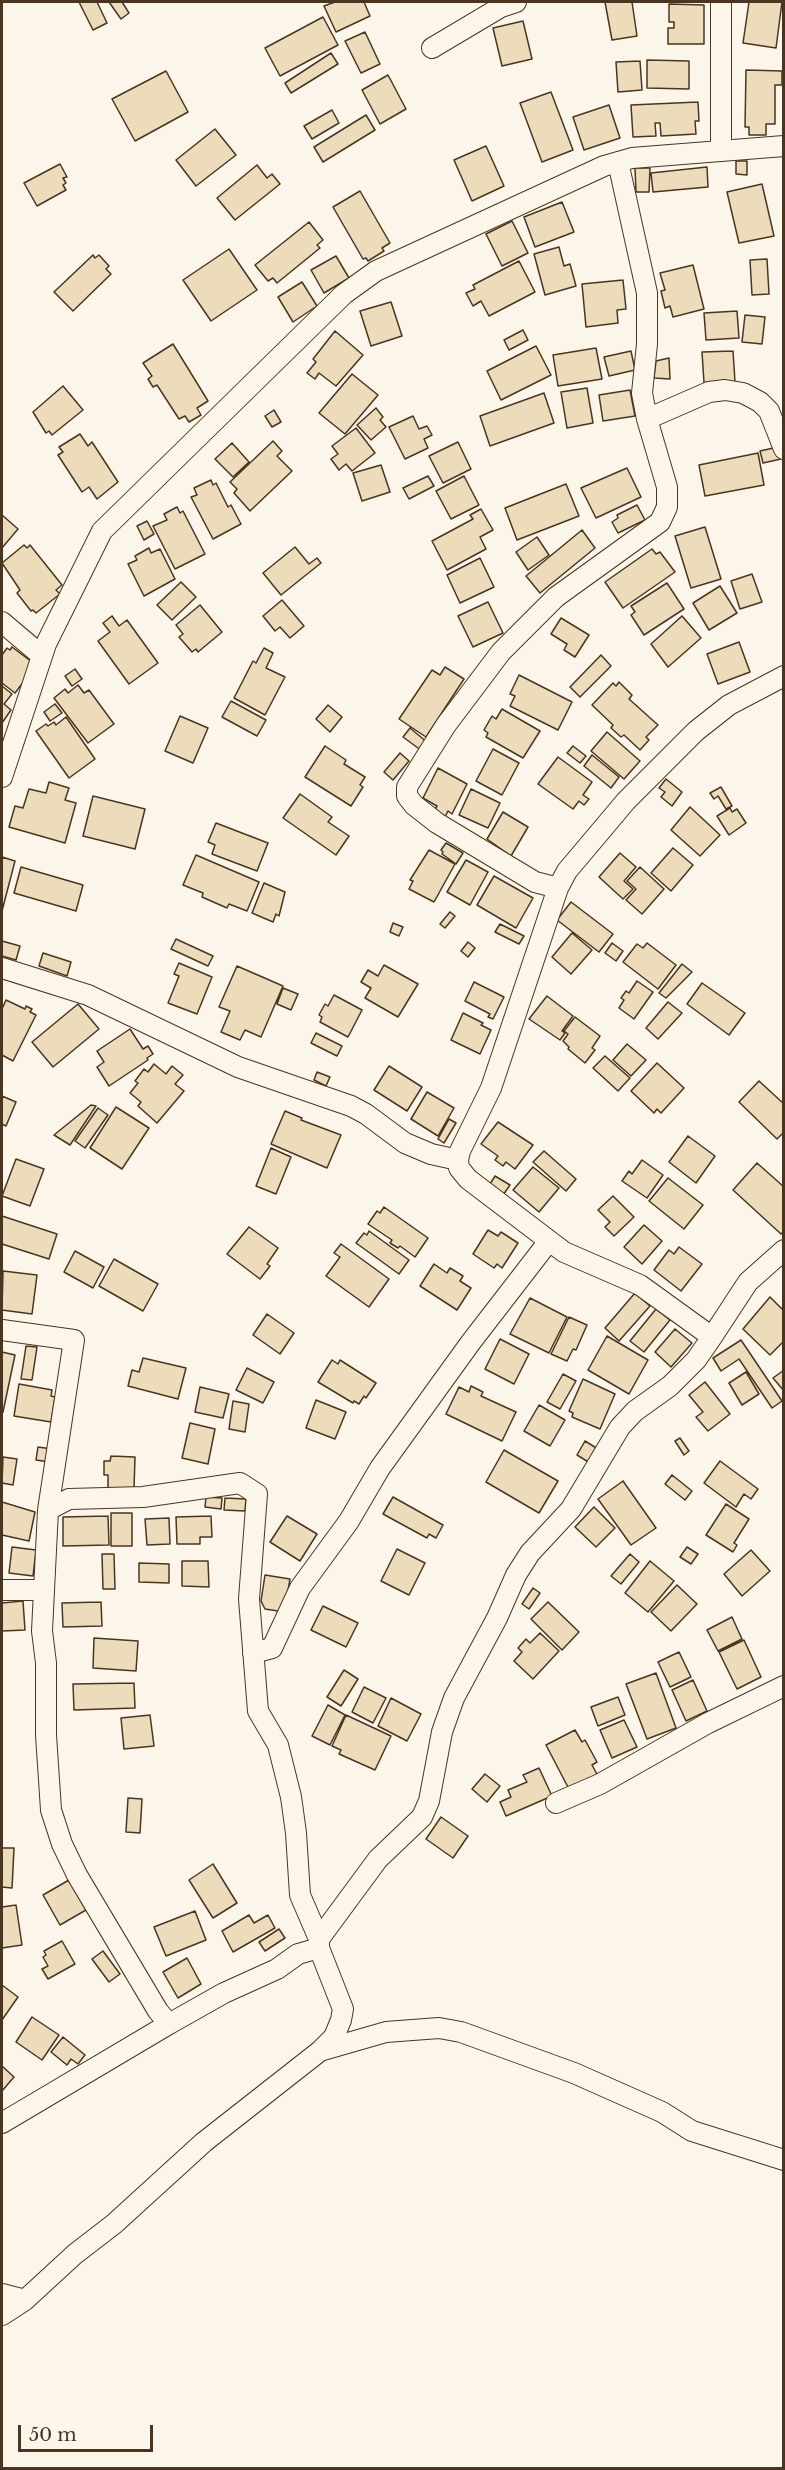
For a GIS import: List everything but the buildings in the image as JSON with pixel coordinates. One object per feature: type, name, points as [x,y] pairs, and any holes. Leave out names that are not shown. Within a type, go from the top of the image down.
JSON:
[{"type":"street","points":[[432,48],[501,7],[516,2]]},
{"type":"street","points":[[721,2],[721,152]]},
{"type":"street","points":[[2,777],[42,656],[102,531],[344,294],[376,271],[604,166],[632,158],[783,147]]},
{"type":"street","points":[[558,888],[535,882],[437,823],[414,805],[407,796],[407,787],[446,725],[501,652],[556,597],[660,522],[667,507],[667,487],[647,419],[642,393],[647,293],[618,162]]},
{"type":"street","points":[[647,419],[709,392],[724,390],[743,393],[760,402],[769,411],[783,449]]},
{"type":"street","points":[[2,622],[42,656]]},
{"type":"street","points":[[712,1337],[640,1285],[589,1265],[564,1252],[468,1179],[459,1168],[458,1160],[460,1151],[491,1088],[558,888],[580,854],[626,801],[696,731],[729,705],[783,676]]},
{"type":"street","points":[[2,968],[88,995],[238,1067],[351,1106],[366,1114],[405,1143],[431,1154],[458,1160]]},
{"type":"street","points":[[253,1653],[272,1648],[300,1588],[349,1521],[380,1468],[424,1404],[549,1241]]},
{"type":"street","points":[[2,2123],[169,2024],[224,1993],[277,1969],[298,1953],[319,1944],[378,1859],[422,1817],[429,1801],[442,1732],[454,1698],[497,1618],[516,1575],[530,1553],[571,1509],[620,1427],[635,1411],[670,1386],[696,1360],[748,1282],[783,1251]]},
{"type":"street","points":[[2,1330],[74,1340],[48,1510],[43,1590],[42,1630],[46,1663],[46,1735],[51,1810],[62,1844],[77,1875],[158,2011],[169,2024]]},
{"type":"street","points":[[2,2315],[25,2300],[75,2254],[114,2224],[204,2142],[320,2051],[334,2037],[343,2009],[300,1895],[291,1797],[278,1745],[258,1711],[249,1599],[257,1494],[240,1483],[143,1497],[69,1499],[48,1510]]},
{"type":"street","points":[[2,1590],[43,1590]]},
{"type":"street","points":[[556,1803],[600,1784],[708,1723],[783,1686]]},
{"type":"street","points":[[320,2051],[386,2032],[439,2028],[461,2032],[574,2073],[662,2112],[692,2131],[783,2160]]},
{"type":"street","points":[[2,2294],[25,2300]]}]
